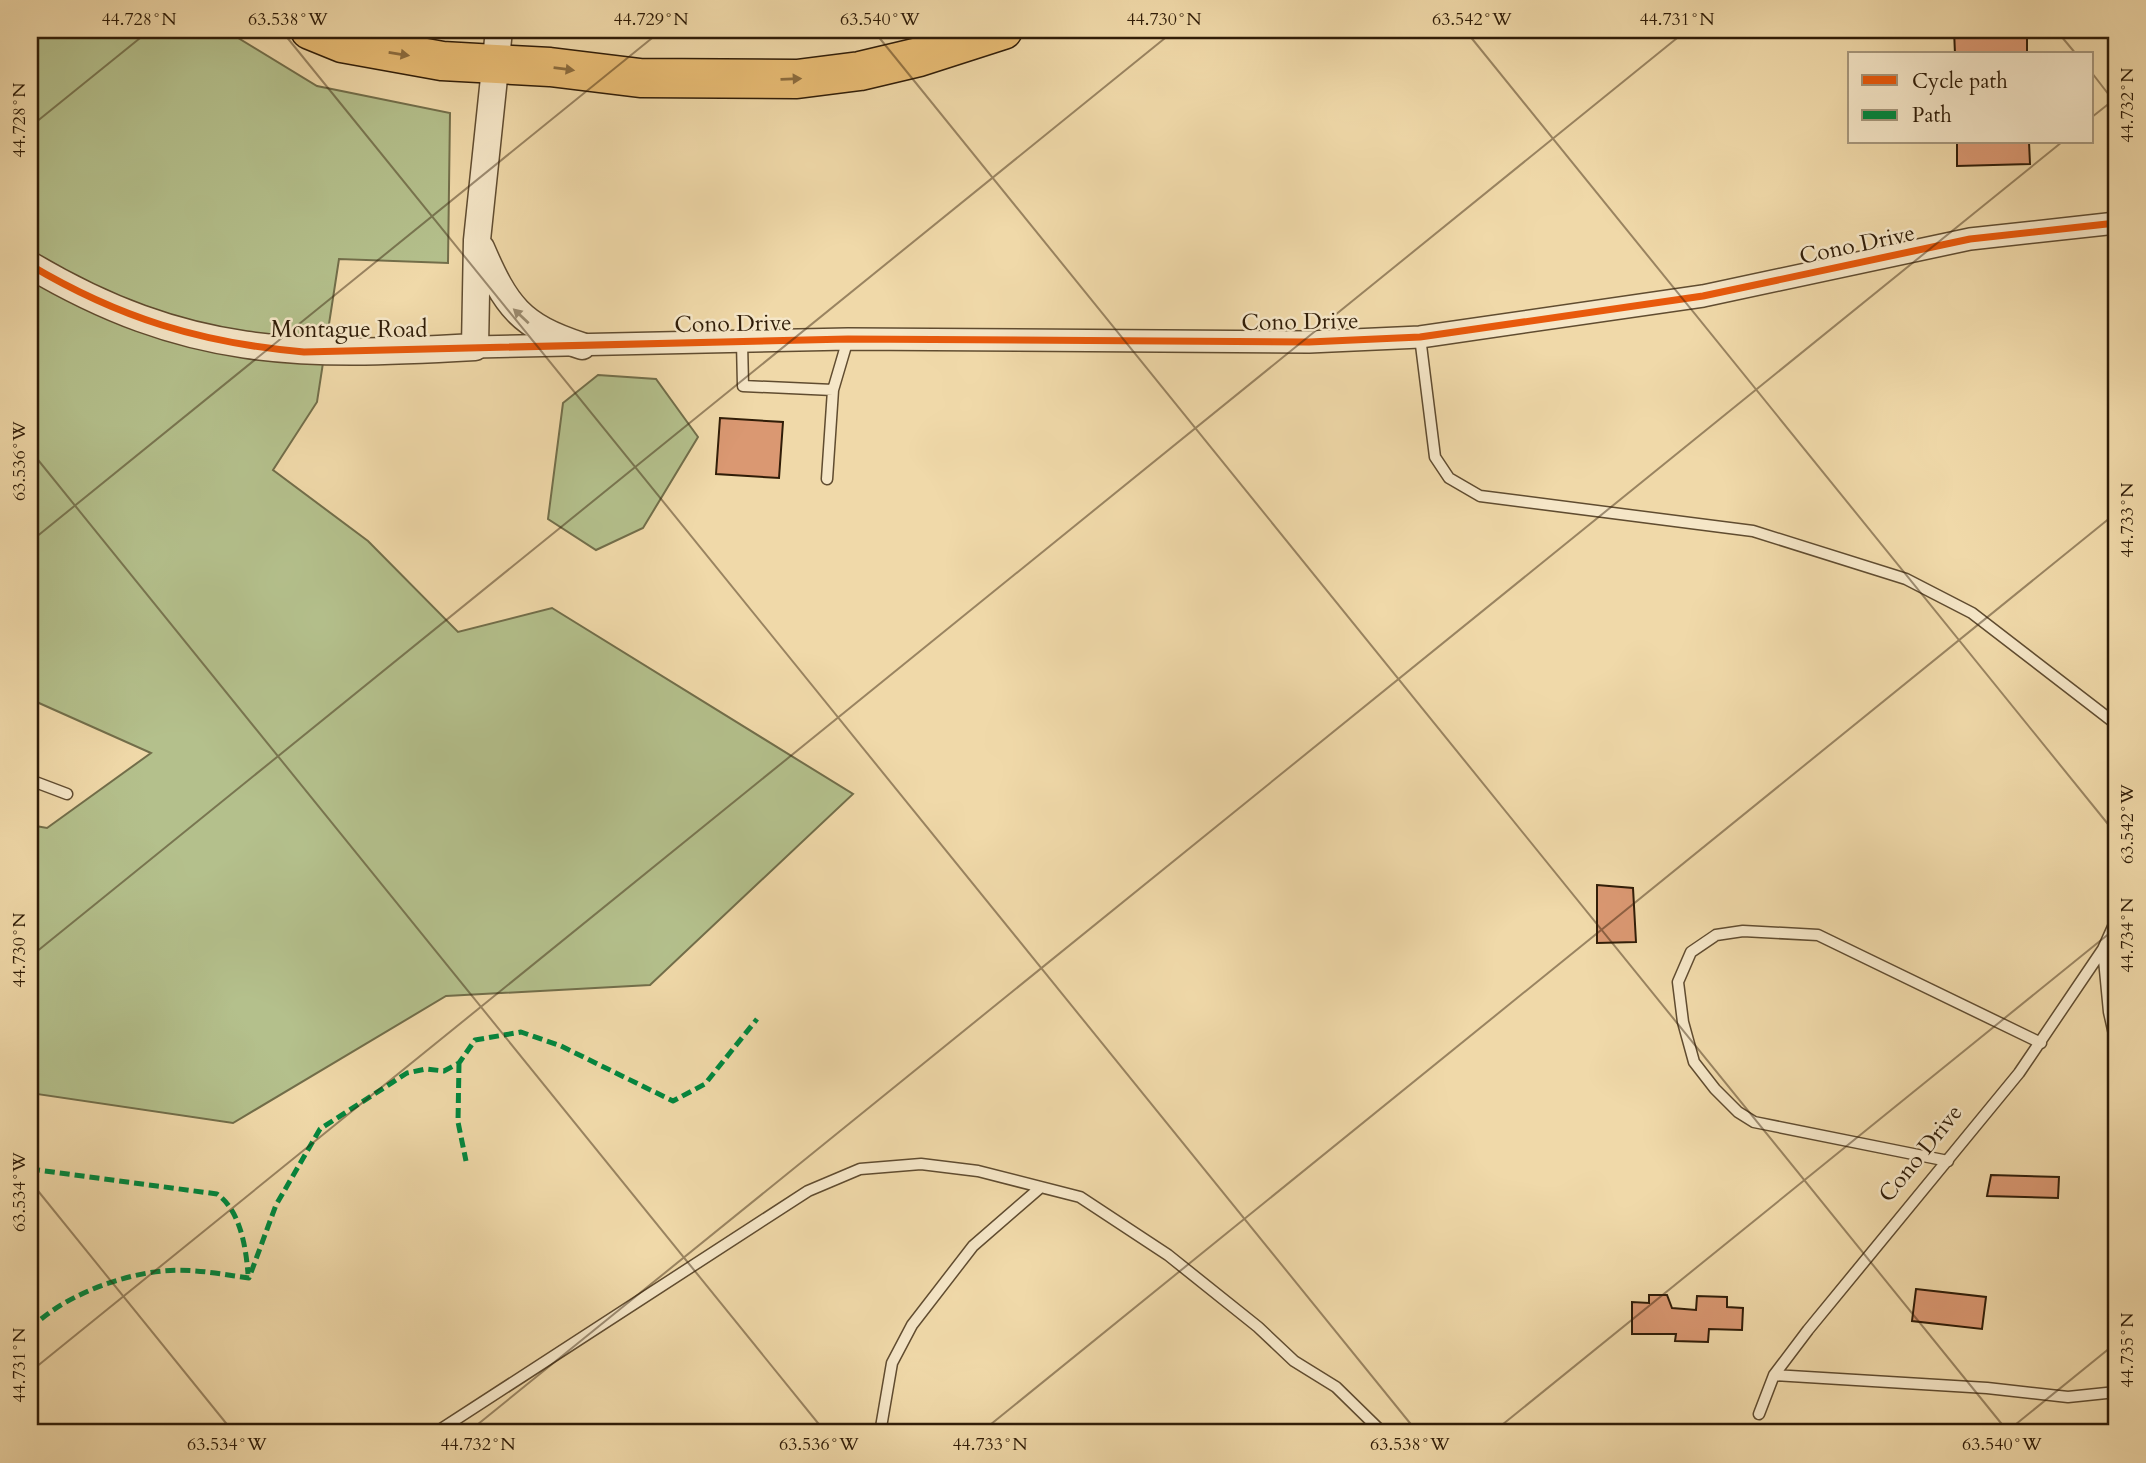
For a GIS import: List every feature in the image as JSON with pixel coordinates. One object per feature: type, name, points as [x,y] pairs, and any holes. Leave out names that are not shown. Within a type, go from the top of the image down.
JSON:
[{"type":"highway","points":[[310,30],[342,43],[391,52],[497,47],[640,78],[797,79],[860,71],[919,57],[1003,30]]},
{"type":"street","points":[[475,347],[477,240],[497,47]]},
{"type":"street","name":"Cono Drive","points":[[475,347],[848,339],[1309,342],[1420,337],[1703,296],[1970,239],[2116,223]]},
{"type":"street","points":[[477,240],[499,290],[514,311],[549,335],[582,346]]},
{"type":"street","name":"Montague Road","points":[[30,265],[72,290],[121,312],[216,341],[304,352],[371,353],[475,347]]},
{"type":"lane","points":[[1420,337],[1435,457],[1449,478],[1480,496],[1753,531],[1906,579],[1972,613],[2116,724]]},
{"type":"lane","points":[[827,480],[833,390],[848,339]]},
{"type":"lane","points":[[742,342],[743,386],[833,390]]},
{"type":"lane","points":[[30,780],[67,794]]},
{"type":"lane","name":"Cono Drive","points":[[1759,1414],[1774,1376],[2040,1043],[2102,949],[2116,920]]},
{"type":"lane","points":[[1948,1161],[1754,1122],[1738,1112],[1694,1062],[1683,1022],[1678,982],[1691,952],[1716,934],[1743,931],[1818,935],[2040,1043]]},
{"type":"lane","points":[[2102,949],[2109,1012],[2116,1044]]},
{"type":"lane","points":[[435,1433],[808,1191],[860,1169],[921,1164],[978,1171],[1080,1197],[1168,1255],[1258,1327],[1294,1361],[1336,1387],[1383,1433]]},
{"type":"lane","points":[[880,1433],[892,1363],[912,1325],[973,1246],[1041,1187]]},
{"type":"lane","points":[[1774,1376],[1987,1388],[2068,1397],[2116,1392]]},
{"type":"green space","points":[[30,30],[225,30],[317,86],[450,113],[448,263],[339,259],[317,402],[273,470],[368,541],[458,632],[552,608],[853,794],[650,985],[446,996],[233,1123],[30,1093],[30,825],[47,828],[151,753],[30,699]]},
{"type":"green space","points":[[598,375],[656,379],[698,437],[643,528],[596,550],[548,519],[563,403]]},
{"type":"water","points":[[1965,1424],[1996,1433],[1937,1433]]},
{"type":"building","points":[[1954,30],[2027,30],[2027,52],[1955,52]]},
{"type":"building","points":[[1957,144],[2029,144],[2030,164],[1957,166]]},
{"type":"building","points":[[720,418],[783,422],[779,478],[716,474]]},
{"type":"building","points":[[1597,885],[1633,888],[1636,942],[1597,943]]},
{"type":"building","points":[[1991,1175],[2059,1177],[2058,1198],[1987,1196]]},
{"type":"building","points":[[1916,1289],[1986,1297],[1982,1329],[1912,1321]]},
{"type":"building","points":[[1649,1295],[1667,1295],[1672,1308],[1696,1310],[1697,1296],[1727,1297],[1727,1307],[1743,1308],[1742,1330],[1709,1329],[1708,1342],[1675,1341],[1676,1334],[1632,1334],[1632,1302],[1649,1303]]},
{"type":"marked path","points":[[30,1329],[74,1298],[126,1278],[184,1270],[249,1278],[276,1205],[320,1129],[407,1073],[426,1069],[444,1071],[459,1063],[475,1040],[521,1032],[561,1046],[673,1101],[705,1084],[757,1019]]},
{"type":"marked path","points":[[459,1063],[458,1122],[466,1161]]},
{"type":"marked path","points":[[30,1169],[217,1194],[225,1201],[236,1219],[246,1252],[248,1274]]},
{"type":"cycle path","points":[[30,265],[96,300],[162,325],[230,342],[304,352],[848,339],[1309,342],[1420,337],[1703,296],[1970,239],[2116,223]]}]
